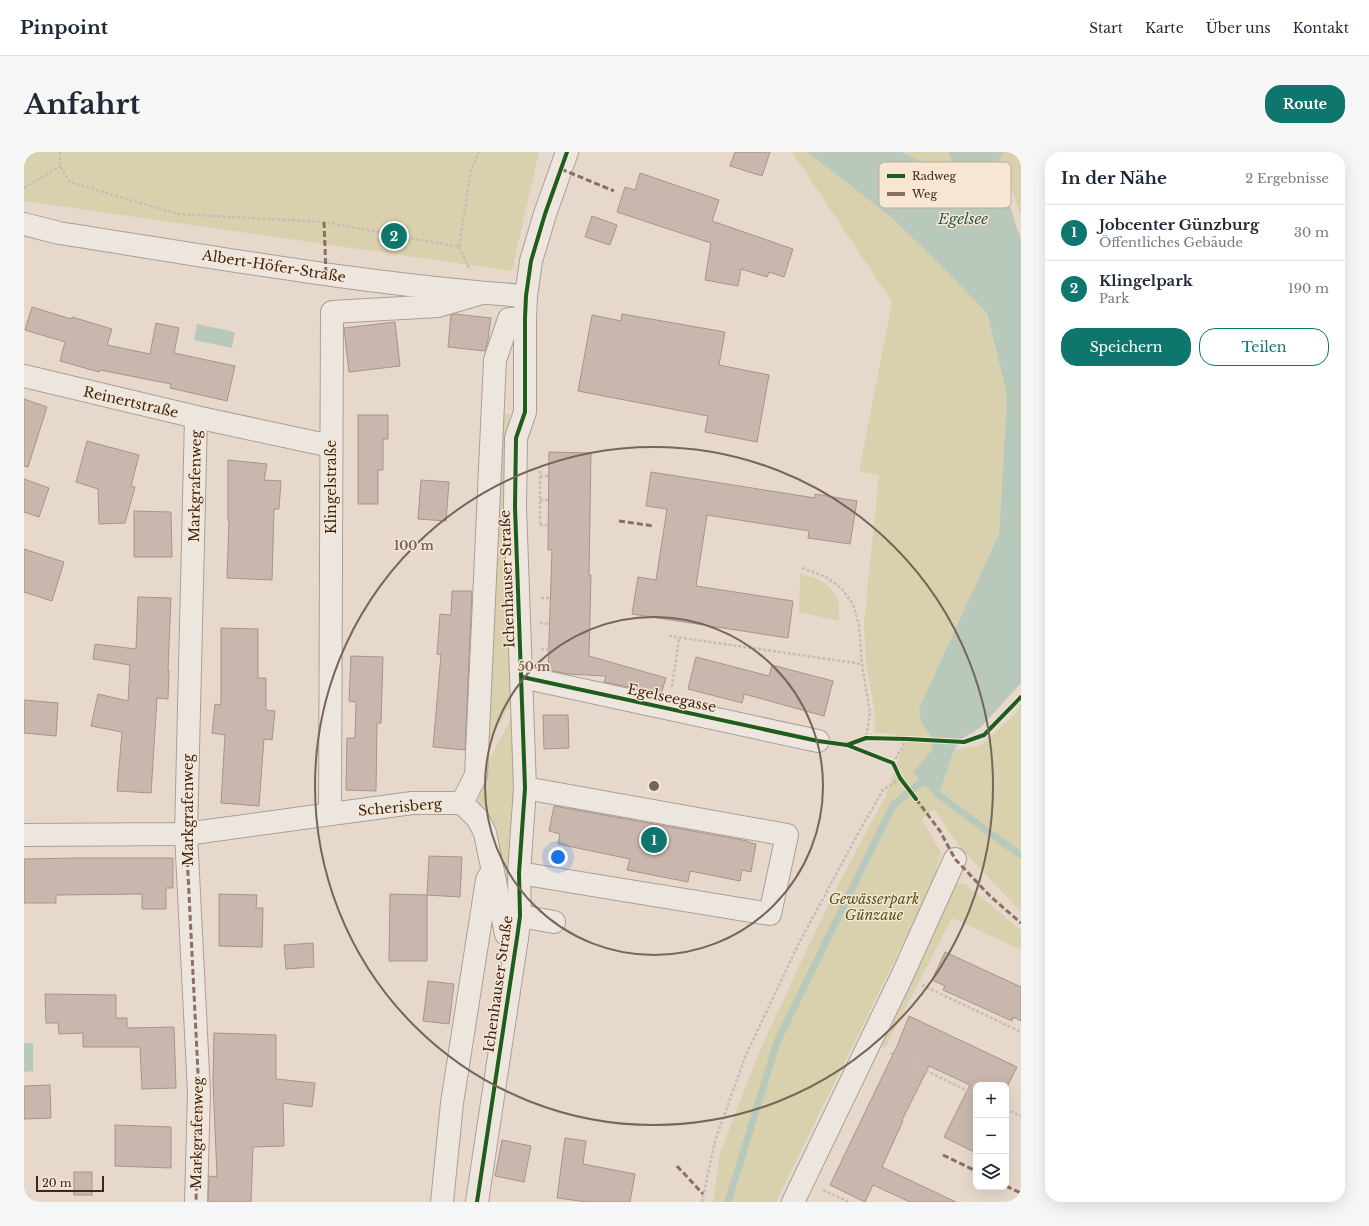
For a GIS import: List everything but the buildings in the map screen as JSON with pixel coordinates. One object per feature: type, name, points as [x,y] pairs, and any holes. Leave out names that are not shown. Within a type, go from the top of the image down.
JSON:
[{"type":"street","name":"Ichenhauser Straße","points":[[477,1202],[520,916],[519,873],[525,788],[515,507],[516,438],[525,412],[526,296],[531,261],[545,214],[567,152]]},
{"type":"street","name":"Albert-Höfer-Straße","points":[[24,224],[59,233],[346,277],[482,293],[526,296]]},
{"type":"street","name":"Klingelstraße","points":[[330,814],[332,312],[438,306],[482,293]]},
{"type":"street","points":[[462,803],[476,774],[495,360],[509,319],[525,318]]},
{"type":"street","name":"Reinertstraße","points":[[24,376],[196,417],[331,446]]},
{"type":"street","name":"Markgrafenweg","points":[[196,417],[186,834],[199,1093],[196,1202]]},
{"type":"street","name":"Egelseegasse","points":[[522,677],[818,741]]},
{"type":"street","points":[[519,873],[770,914],[787,835],[525,788]]},
{"type":"street","name":"Scherisberg","points":[[24,835],[186,834],[412,803],[462,803],[478,819],[485,833],[506,934],[517,938]]},
{"type":"street","points":[[793,1202],[870,1044],[955,859]]},
{"type":"street","points":[[442,1202],[452,1103],[487,880],[492,870]]},
{"type":"street","points":[[520,916],[554,922]]},
{"type":"path","points":[[60,152],[60,166],[70,182],[177,214],[324,222],[459,247],[471,171],[479,152]]},
{"type":"path","points":[[24,188],[60,166]]},
{"type":"path","points":[[540,476],[549,476]]},
{"type":"path","points":[[540,500],[549,500]]},
{"type":"path","points":[[540,525],[548,525]]},
{"type":"path","points":[[802,568],[826,577],[842,589],[853,604],[859,625],[862,664],[870,713],[866,738]]},
{"type":"path","points":[[540,598],[551,598]]},
{"type":"path","points":[[540,623],[550,624]]},
{"type":"path","points":[[669,636],[862,664]]},
{"type":"path","points":[[669,708],[679,638]]},
{"type":"path","points":[[964,742],[984,734],[1021,697]]},
{"type":"path","points":[[847,745],[866,738],[922,739]]},
{"type":"path","points":[[907,738],[893,763],[900,778],[916,799]]},
{"type":"path","points":[[702,1202],[715,1141],[749,1050],[798,945],[883,790],[900,778]]},
{"type":"path","points":[[902,976],[1021,1032]]},
{"type":"path","points":[[870,1044],[973,1094]]},
{"type":"path","points":[[1009,1110],[1021,1116]]},
{"type":"path","points":[[803,1180],[849,1202]]},
{"type":"green space","points":[[24,152],[539,152],[512,271],[24,201]]},
{"type":"green space","name":"Gewässerpark Günzaue","points":[[792,152],[807,152],[891,217],[987,313],[1007,395],[999,534],[919,708],[921,722],[930,735],[939,795],[954,750],[981,745],[1017,712],[1021,704],[1021,912],[958,845],[934,809],[922,819],[941,853],[929,890],[776,1202],[713,1202],[720,1153],[758,1055],[837,887],[886,795],[903,746],[896,735],[875,732],[875,713],[866,664],[864,623],[879,475],[859,472],[892,302]]},
{"type":"green space","points":[[902,152],[949,152],[952,162],[923,162]]},
{"type":"green space","points":[[1003,152],[1021,152],[1021,217],[1011,187],[1011,162],[999,162]]},
{"type":"green space","points":[[497,413],[510,414],[506,468],[513,701],[481,755]]},
{"type":"green space","points":[[800,574],[816,578],[830,587],[839,602],[839,621],[799,612]]},
{"type":"green space","points":[[515,718],[513,901],[505,900],[478,808],[478,780],[511,719]]},
{"type":"green space","points":[[948,883],[965,884],[1021,930],[1021,950],[952,918],[885,1048],[876,1044]]},
{"type":"water","name":"Egelsee","points":[[807,152],[902,152],[923,162],[879,162],[879,208]]},
{"type":"water","name":"Egelsee","points":[[949,152],[1003,152],[999,162],[952,162]]},
{"type":"water","name":"Egelsee","points":[[879,208],[1011,208],[1021,240],[1021,683],[980,728],[961,739],[954,750],[939,795],[923,785],[913,772],[933,749],[930,735],[921,722],[919,708],[999,534],[1007,395],[987,313],[891,217]]},
{"type":"water","points":[[197,324],[235,332],[232,348],[194,340]]},
{"type":"water","points":[[24,1043],[33,1043],[33,1071],[24,1072]]},
{"type":"waterway","points":[[728,1202],[777,1042],[893,805],[920,783],[929,782]]},
{"type":"waterway","points":[[934,789],[939,795],[1021,855]]},
{"type":"marked path","points":[[561,169],[614,191]]},
{"type":"marked path","points":[[324,222],[326,274]]},
{"type":"marked path","points":[[619,521],[654,526]]},
{"type":"marked path","points":[[916,799],[940,831],[955,859],[991,897],[1021,923]]},
{"type":"marked path","points":[[186,834],[199,1093],[196,1202]]},
{"type":"marked path","points":[[943,1155],[973,1170]]},
{"type":"marked path","points":[[677,1166],[703,1194]]},
{"type":"marked path","points":[[1009,1187],[1021,1193]]},
{"type":"cycle path","points":[[477,1202],[520,916],[519,873],[525,788],[515,507],[516,438],[525,412],[526,296],[531,261],[545,214],[567,152]]},
{"type":"cycle path","points":[[522,677],[818,741],[847,745],[893,763],[900,778],[916,799]]},
{"type":"cycle path","points":[[847,745],[866,738],[964,742],[984,735],[1021,697]]},
{"type":"place","name":"Klingelpark","points":[[394,236]]},
{"type":"place","name":"Jobcenter Günzburg","points":[[654,840]]}]
